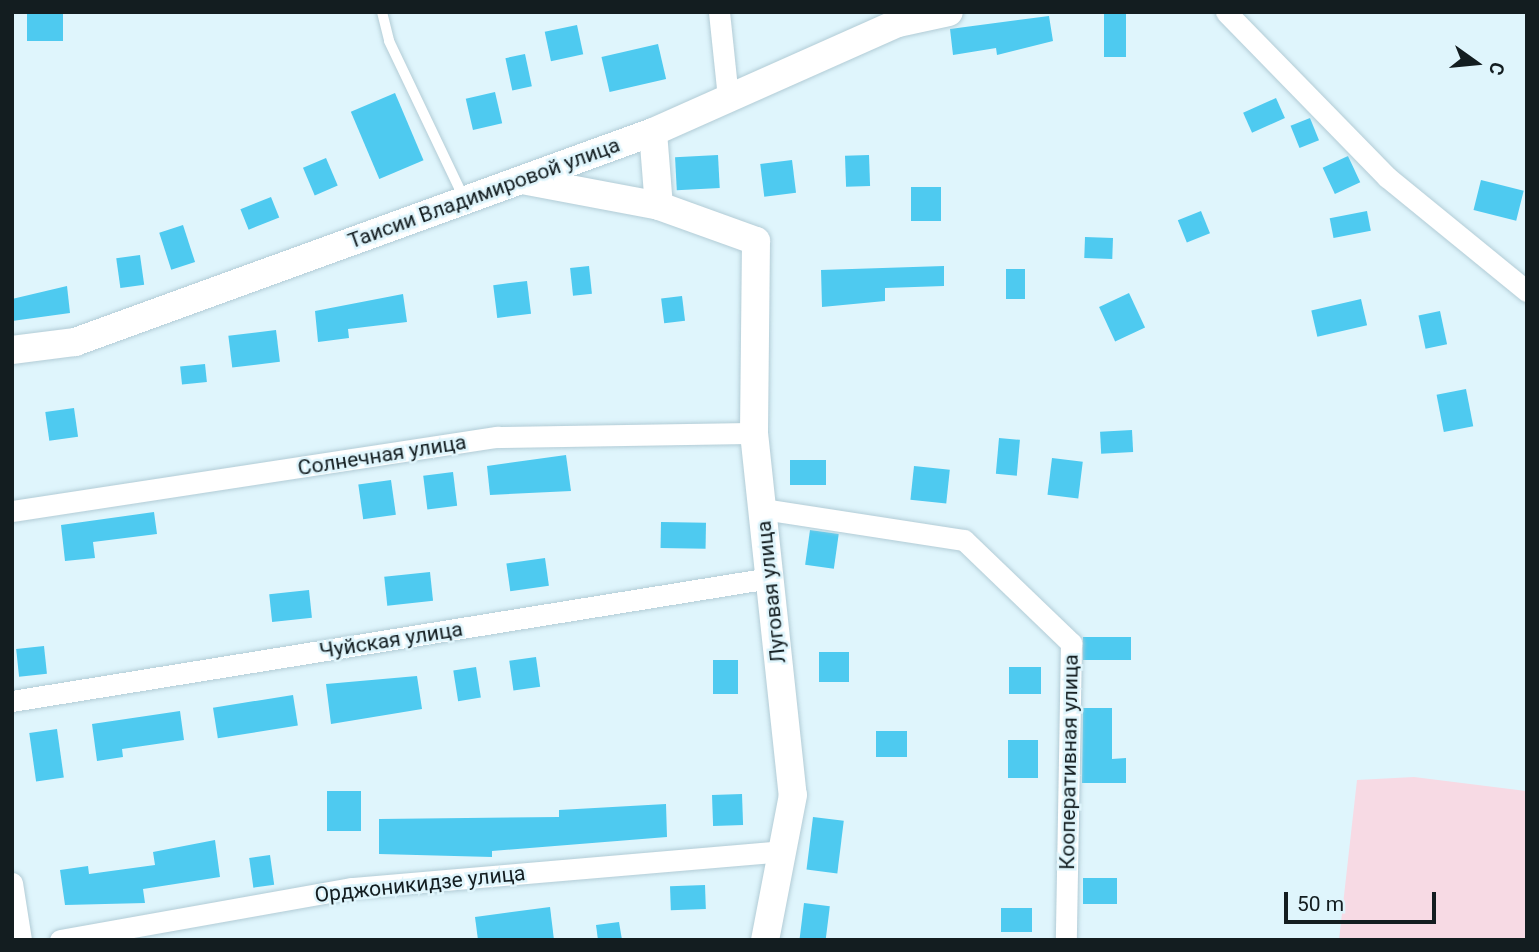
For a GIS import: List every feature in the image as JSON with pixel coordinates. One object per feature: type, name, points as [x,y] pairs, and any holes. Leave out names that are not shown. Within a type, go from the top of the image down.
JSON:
[{"type":"street","points":[[719,12],[729,98]]},
{"type":"street","name":"Таисии Владимировой улица","points":[[12,350],[75,342],[653,132],[898,23],[949,12]]},
{"type":"street","points":[[1226,12],[1387,177],[1527,291]]},
{"type":"street","points":[[521,180],[659,206],[653,132]]},
{"type":"street","name":"Луговая улица","points":[[659,206],[756,241],[754,433],[793,795],[765,940]]},
{"type":"street","name":"Солнечная улица","points":[[12,511],[497,437],[754,433]]},
{"type":"street","name":"Кооперативная улица","points":[[763,509],[964,540],[1071,643],[1066,940]]},
{"type":"street","name":"Чуйская улица","points":[[12,701],[770,578]]},
{"type":"street","name":"Орджоникидзе улица","points":[[60,940],[352,888],[782,851]]},
{"type":"street","points":[[12,883],[21,940]]},
{"type":"lane","points":[[382,12],[389,41],[465,200]]},
{"type":"shaded area","points":[[1414,777],[1527,791],[1527,940],[1339,940],[1357,780]]},
{"type":"building","points":[[27,12],[63,12],[63,41],[27,41]]},
{"type":"building","points":[[1104,12],[1126,12],[1126,57],[1104,57]]},
{"type":"building","points":[[1049,16],[1053,41],[997,55],[996,48],[953,55],[950,29]]},
{"type":"building","points":[[577,25],[583,54],[551,61],[545,32]]},
{"type":"building","points":[[658,44],[666,79],[610,92],[601,57]]},
{"type":"building","points":[[525,54],[532,86],[512,90],[505,58]]},
{"type":"building","points":[[495,92],[502,123],[473,130],[466,99]]},
{"type":"building","points":[[395,93],[424,160],[379,179],[351,112]]},
{"type":"building","points":[[1276,98],[1285,118],[1252,133],[1243,113]]},
{"type":"building","points":[[1310,118],[1319,140],[1300,148],[1291,126]]},
{"type":"building","points":[[718,155],[720,188],[677,190],[675,157]]},
{"type":"building","points":[[869,155],[870,186],[846,187],[845,156]]},
{"type":"building","points":[[1348,156],[1360,182],[1335,194],[1323,168]]},
{"type":"building","points":[[326,158],[338,186],[315,195],[303,168]]},
{"type":"building","points":[[792,160],[796,193],[764,197],[760,164]]},
{"type":"building","points":[[1481,180],[1524,191],[1516,221],[1474,210]]},
{"type":"building","points":[[911,187],[941,187],[941,221],[911,221]]},
{"type":"building","points":[[271,197],[279,217],[249,230],[240,209]]},
{"type":"building","points":[[1201,211],[1210,233],[1187,243],[1178,220]]},
{"type":"building","points":[[1367,211],[1371,231],[1334,238],[1330,218]]},
{"type":"building","points":[[183,225],[195,262],[171,270],[159,233]]},
{"type":"building","points":[[1085,237],[1113,238],[1112,259],[1084,258]]},
{"type":"building","points":[[140,255],[144,285],[120,288],[116,258]]},
{"type":"building","points":[[589,266],[592,294],[573,296],[570,268]]},
{"type":"building","points":[[944,266],[944,286],[885,288],[885,301],[822,307],[821,270]]},
{"type":"building","points":[[1006,269],[1025,269],[1025,299],[1006,299]]},
{"type":"building","points":[[527,281],[531,314],[497,318],[493,285]]},
{"type":"building","points":[[67,286],[70,313],[12,321],[12,299]]},
{"type":"building","points":[[1129,293],[1145,327],[1115,341],[1099,307]]},
{"type":"building","points":[[403,294],[407,322],[348,329],[349,338],[318,342],[315,311]]},
{"type":"building","points":[[682,296],[685,321],[664,323],[661,299]]},
{"type":"building","points":[[1361,299],[1367,325],[1317,337],[1311,310]]},
{"type":"building","points":[[1440,311],[1447,344],[1426,349],[1418,316]]},
{"type":"building","points":[[276,330],[280,362],[232,368],[228,336]]},
{"type":"building","points":[[205,364],[207,382],[182,385],[180,367]]},
{"type":"building","points":[[1466,389],[1473,426],[1444,432],[1437,395]]},
{"type":"building","points":[[74,408],[78,437],[49,441],[45,412]]},
{"type":"building","points":[[1132,430],[1133,452],[1101,454],[1100,432]]},
{"type":"building","points":[[999,438],[1020,440],[1017,476],[996,474]]},
{"type":"building","points":[[566,455],[571,491],[490,495],[487,466]]},
{"type":"building","points":[[1052,458],[1083,462],[1078,499],[1047,495]]},
{"type":"building","points":[[790,460],[826,460],[826,485],[790,485]]},
{"type":"building","points":[[914,466],[950,470],[946,504],[910,500]]},
{"type":"building","points":[[453,472],[457,506],[427,509],[423,476]]},
{"type":"building","points":[[391,480],[396,515],[363,519],[358,485]]},
{"type":"building","points":[[154,512],[157,534],[93,542],[95,558],[65,561],[61,525]]},
{"type":"building","points":[[661,522],[706,523],[706,549],[661,548]]},
{"type":"building","points":[[810,530],[839,534],[834,569],[805,565]]},
{"type":"building","points":[[545,558],[549,586],[510,591],[506,563]]},
{"type":"building","points":[[430,572],[433,601],[387,606],[384,577]]},
{"type":"building","points":[[309,590],[312,618],[272,622],[269,594]]},
{"type":"building","points":[[1083,637],[1131,637],[1131,660],[1083,660]]},
{"type":"building","points":[[44,646],[47,674],[19,677],[16,649]]},
{"type":"building","points":[[819,652],[849,652],[849,682],[819,682]]},
{"type":"building","points":[[536,657],[540,687],[513,690],[509,661]]},
{"type":"building","points":[[713,660],[738,660],[738,694],[713,694]]},
{"type":"building","points":[[476,667],[481,698],[458,701],[453,671]]},
{"type":"building","points":[[1009,667],[1041,667],[1041,694],[1009,694]]},
{"type":"building","points":[[417,676],[422,709],[331,724],[326,684]]},
{"type":"building","points":[[293,695],[298,726],[218,738],[213,708]]},
{"type":"building","points":[[1083,708],[1112,708],[1112,759],[1126,758],[1126,783],[1082,783]]},
{"type":"building","points":[[180,711],[184,740],[122,749],[123,757],[97,761],[92,724]]},
{"type":"building","points":[[57,729],[64,778],[36,781],[29,733]]},
{"type":"building","points":[[876,731],[907,731],[907,757],[876,757]]},
{"type":"building","points":[[1008,740],[1038,740],[1038,778],[1008,778]]},
{"type":"building","points":[[327,791],[361,791],[361,831],[327,831]]},
{"type":"building","points":[[742,794],[743,825],[713,826],[712,795]]},
{"type":"building","points":[[666,804],[667,837],[492,851],[492,857],[379,854],[379,819],[559,817],[559,810]]},
{"type":"building","points":[[813,817],[844,821],[837,873],[807,870]]},
{"type":"building","points":[[215,840],[220,877],[143,889],[145,903],[65,905],[60,870],[88,866],[89,874],[155,865],[153,852]]},
{"type":"building","points":[[270,855],[274,885],[253,888],[249,858]]},
{"type":"building","points":[[1083,878],[1117,878],[1117,904],[1083,904]]},
{"type":"building","points":[[705,885],[706,909],[671,910],[670,886]]},
{"type":"building","points":[[804,903],[830,906],[826,940],[799,940]]},
{"type":"building","points":[[550,907],[554,940],[478,940],[475,917]]},
{"type":"building","points":[[1001,908],[1032,908],[1032,932],[1001,932]]},
{"type":"building","points":[[619,922],[622,940],[598,940],[596,925]]}]
